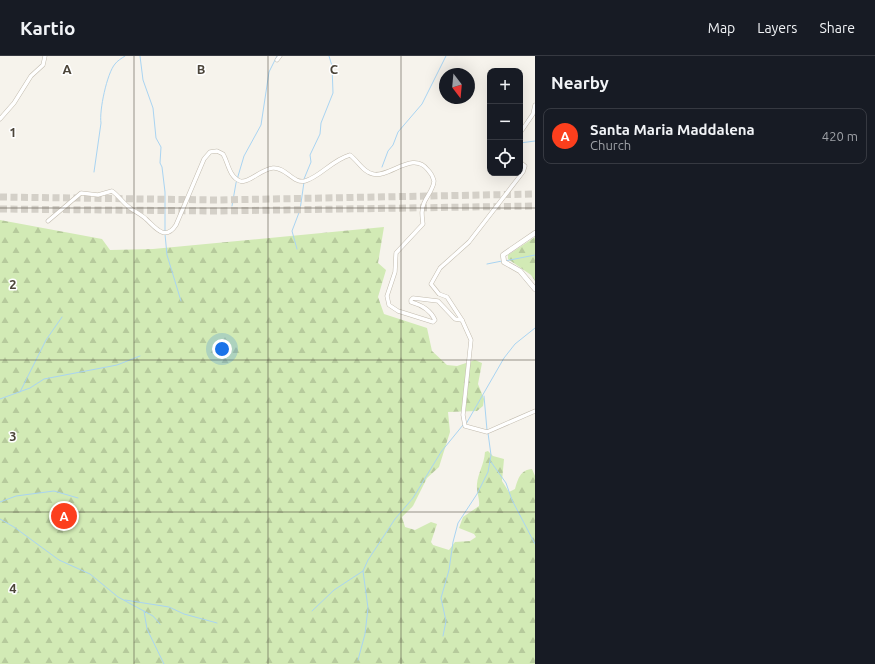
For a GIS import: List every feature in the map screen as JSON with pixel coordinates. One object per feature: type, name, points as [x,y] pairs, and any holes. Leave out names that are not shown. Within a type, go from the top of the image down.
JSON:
[{"type":"street","points":[[0,119],[14,103],[31,76],[43,65],[45,56]]},
{"type":"street","points":[[277,60],[280,56]]},
{"type":"street","points":[[523,129],[533,114],[535,105]]},
{"type":"street","points":[[48,221],[81,193],[98,195],[112,191],[130,208],[146,219],[160,232],[172,230],[176,225],[204,159],[210,152],[217,151],[223,154],[231,173],[236,179],[242,182],[248,181],[260,171],[274,168],[283,169],[303,182],[311,179],[328,166],[350,155],[357,160],[366,171],[373,174],[381,175],[405,164],[422,165],[427,168],[433,177],[433,186],[423,204],[421,213],[423,224],[396,252],[394,272],[387,296],[389,305],[398,311],[433,322],[435,320],[433,316],[426,309],[420,304],[411,302],[411,300],[413,298],[438,301],[455,319],[462,320]]},
{"type":"street","points":[[523,164],[525,166],[523,173]]},
{"type":"street","points":[[521,176],[469,242],[440,268],[431,284],[439,294],[447,297],[462,320],[472,340],[465,390],[463,415],[465,424],[487,432],[535,410]]},
{"type":"street","points":[[535,233],[503,255],[504,262],[520,271],[535,289]]},
{"type":"green space","points":[[0,220],[102,239],[110,250],[153,249],[384,227],[378,263],[386,270],[378,297],[384,314],[427,328],[432,351],[447,365],[457,366],[475,360],[482,363],[478,384],[484,399],[483,406],[477,411],[448,412],[450,432],[439,467],[427,478],[413,506],[402,517],[405,527],[415,530],[431,522],[437,524],[431,542],[433,545],[449,550],[455,542],[470,541],[476,537],[474,534],[459,528],[463,517],[479,506],[477,484],[485,452],[488,451],[493,456],[504,459],[502,481],[509,492],[515,489],[522,473],[532,469],[535,476],[535,664],[0,664]]},
{"type":"green space","points":[[535,237],[535,281],[531,275],[508,259],[508,255]]},
{"type":"waterway","points":[[94,172],[104,92],[112,69],[115,64],[125,56]]},
{"type":"waterway","points":[[140,56],[143,80],[153,108],[156,138],[161,147],[160,163],[162,167],[165,192],[165,231]]},
{"type":"waterway","points":[[232,206],[236,183],[244,156],[261,125],[269,72],[277,56]]},
{"type":"waterway","points":[[304,179],[311,162],[310,155],[320,134],[321,123],[333,93],[332,66],[329,56]]},
{"type":"waterway","points":[[382,167],[398,132],[422,104],[446,56]]},
{"type":"waterway","points":[[523,143],[535,141]]},
{"type":"waterway","points":[[297,249],[292,231],[300,210],[304,182]]},
{"type":"waterway","points":[[165,234],[167,255],[181,301]]},
{"type":"waterway","points":[[505,261],[535,255]]},
{"type":"waterway","points":[[487,264],[502,261]]},
{"type":"waterway","points":[[20,392],[46,340],[62,317]]},
{"type":"waterway","points":[[466,424],[504,358],[515,344],[535,328]]},
{"type":"waterway","points":[[0,399],[30,388],[44,379],[117,365],[140,356]]},
{"type":"waterway","points":[[484,396],[487,430]]},
{"type":"waterway","points":[[358,660],[365,634],[368,608],[363,571],[368,560],[395,519],[413,498],[441,452],[463,425]]},
{"type":"waterway","points":[[443,636],[446,621],[441,598],[449,570],[453,542],[458,523],[477,494],[488,472],[491,455],[488,433]]},
{"type":"waterway","points":[[491,462],[506,483],[512,500],[535,544]]},
{"type":"waterway","points":[[0,502],[16,496],[54,491],[78,498]]},
{"type":"waterway","points":[[0,519],[14,527],[59,560],[90,574],[118,597],[153,616],[160,624]]},
{"type":"waterway","points":[[312,611],[334,590],[363,571]]},
{"type":"waterway","points":[[125,600],[169,607],[184,614],[217,623]]},
{"type":"waterway","points":[[144,611],[147,629],[164,664]]},
{"type":"tunnel","points":[[0,197],[218,200],[535,194]]},
{"type":"tunnel","points":[[0,209],[216,211],[535,206]]},
{"type":"place","name":"Santa Maria Maddalena","points":[[64,516]]}]
